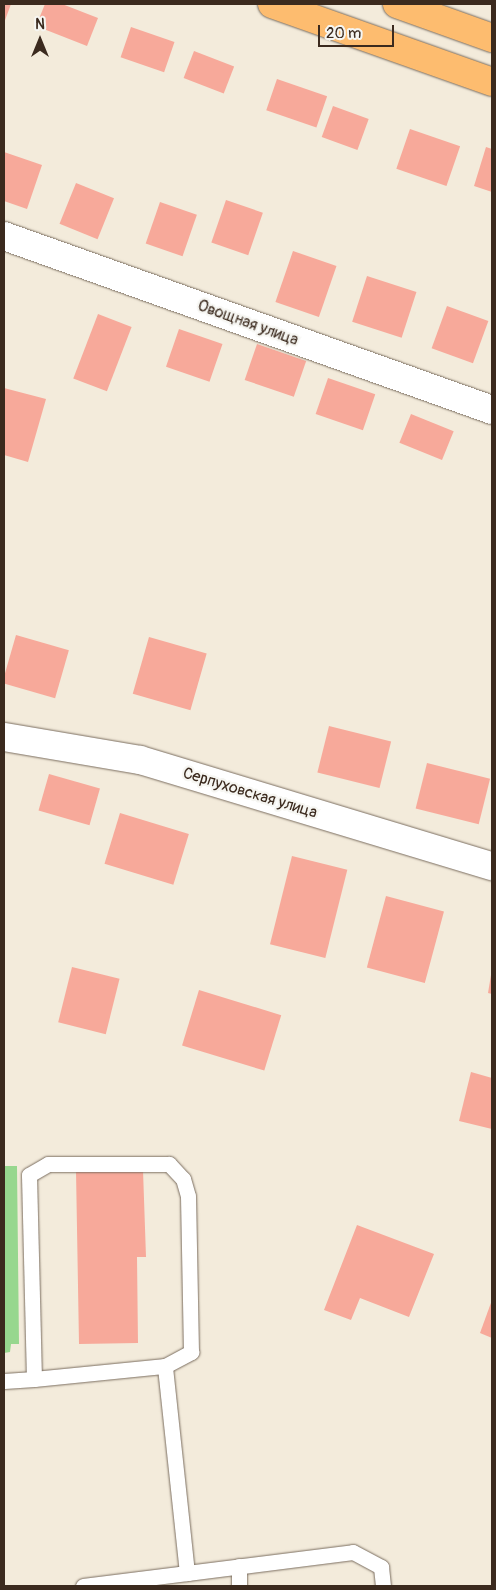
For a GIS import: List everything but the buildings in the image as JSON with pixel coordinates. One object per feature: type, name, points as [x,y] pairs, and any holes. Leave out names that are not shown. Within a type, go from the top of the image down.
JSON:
[{"type":"main road","points":[[272,4],[492,82]]},
{"type":"main road","points":[[397,4],[492,38]]},
{"type":"street","name":"Овощная улица","points":[[4,236],[492,410]]},
{"type":"street","name":"Серпуховская улица","points":[[4,737],[140,760],[492,866]]},
{"type":"lane","points":[[4,1381],[34,1379],[165,1366],[192,1349],[188,1196],[183,1179],[163,1162],[48,1164],[29,1175],[34,1379]]},
{"type":"lane","points":[[165,1366],[187,1573]]},
{"type":"lane","points":[[83,1586],[353,1552],[381,1567],[383,1586]]},
{"type":"lane","points":[[239,1566],[239,1586]]},
{"type":"green space","points":[[4,1166],[17,1166],[19,1344],[11,1344],[10,1352],[4,1353]]}]
